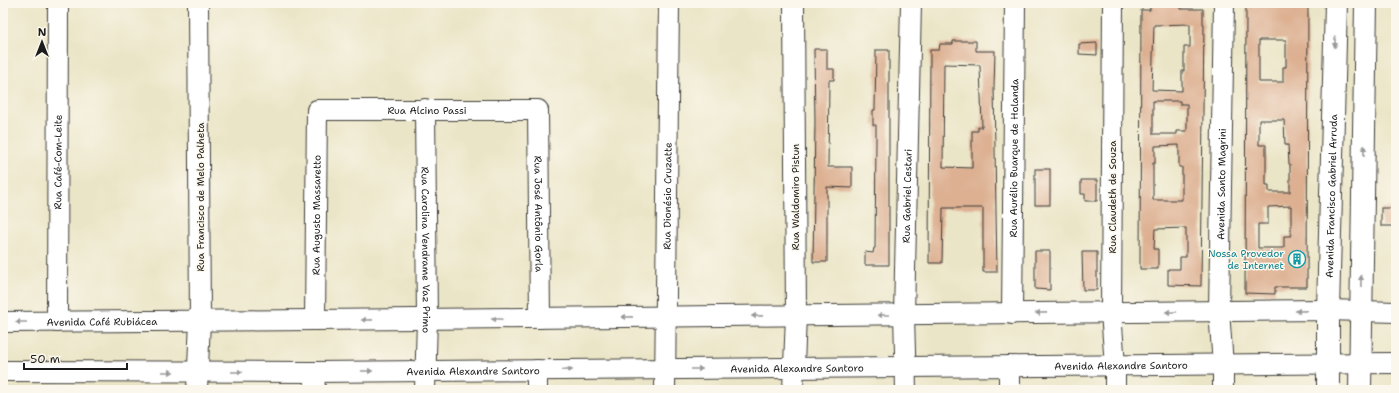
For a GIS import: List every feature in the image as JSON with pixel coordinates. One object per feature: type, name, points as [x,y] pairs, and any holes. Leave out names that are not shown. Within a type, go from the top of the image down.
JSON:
[{"type":"main road","name":"Avenida Francisco Gabriel Arruda","points":[[1328,390],[1328,310],[1336,3]]},
{"type":"main road","points":[[1360,390],[1366,3]]},
{"type":"street","name":"Rua Café-Com-Leite","points":[[57,322],[58,3]]},
{"type":"street","name":"Rua Francisco de Melo Palheta","points":[[198,3],[200,321],[198,381]]},
{"type":"street","name":"Rua Dionésio Cruzatte","points":[[665,390],[670,3]]},
{"type":"street","name":"Rua Waldomiro Pistun","points":[[793,390],[796,316],[794,3]]},
{"type":"street","name":"Rua Gabriel Cestari","points":[[906,390],[904,315],[911,3]]},
{"type":"street","name":"Rua Aurélio Buarque de Holanda","points":[[1012,314],[1015,3]]},
{"type":"street","name":"Rua Claudeth de Souza","points":[[1113,3],[1111,312],[1115,366],[1115,390]]},
{"type":"street","name":"Avenida Santo Magrini","points":[[1222,390],[1223,365],[1219,312],[1224,3]]},
{"type":"street","name":"Rua Carolina Vendrame Vaz Primo","points":[[425,109],[427,319],[425,380]]},
{"type":"street","name":"Rua Alcino Passi","points":[[317,110],[538,110]]},
{"type":"street","name":"Rua Augusto Massaretto","points":[[315,320],[317,110]]},
{"type":"street","name":"Rua José Antônio Gorla","points":[[538,110],[540,318]]},
{"type":"street","points":[[200,321],[1328,310],[1396,312]]},
{"type":"street","name":"Avenida Café Rubiácea","points":[[3,322],[200,321]]},
{"type":"street","name":"Avenida Alexandre Santoro","points":[[198,381],[425,380],[537,370],[1328,364],[1360,362],[1396,363]]},
{"type":"street","points":[[1009,366],[1009,390]]},
{"type":"street","points":[[537,370],[537,390]]},
{"type":"street","points":[[3,371],[198,381]]},
{"type":"building","points":[[1275,3],[1275,5],[1308,5],[1307,287],[1275,287],[1275,294],[1245,293],[1246,6],[1257,6],[1257,4]],"holes":[[[1259,40],[1286,40],[1286,67],[1283,67],[1283,82],[1259,82]],[[1259,120],[1284,120],[1285,145],[1288,145],[1290,164],[1290,192],[1269,192],[1269,185],[1266,185],[1266,145],[1259,145]],[[1291,206],[1291,236],[1284,236],[1284,248],[1258,248],[1258,224],[1268,224],[1268,207]]]},
{"type":"building","points":[[1150,5],[1181,5],[1181,9],[1203,9],[1201,286],[1168,285],[1168,269],[1180,269],[1180,257],[1186,257],[1186,228],[1155,229],[1154,249],[1158,249],[1158,269],[1140,269],[1141,10],[1150,10]],"holes":[[[1190,24],[1190,47],[1184,47],[1182,91],[1152,90],[1154,25]],[[1153,101],[1180,101],[1180,104],[1187,104],[1187,131],[1177,131],[1177,134],[1153,134]],[[1179,145],[1179,167],[1182,167],[1182,200],[1153,200],[1153,163],[1155,163],[1155,146]]]},
{"type":"building","points":[[953,41],[976,41],[976,51],[995,51],[994,88],[997,272],[983,272],[983,208],[943,208],[942,263],[929,263],[930,50],[939,50],[940,44],[953,44]],"holes":[[[944,64],[980,65],[982,127],[978,127],[978,131],[972,131],[972,168],[943,167]]]},
{"type":"building","points":[[1097,43],[1097,55],[1079,54],[1079,44]]},
{"type":"building","points":[[814,49],[827,49],[827,69],[834,69],[834,80],[829,80],[828,167],[852,167],[852,188],[827,187],[827,262],[813,262],[815,123]]},
{"type":"building","points":[[876,50],[889,50],[889,265],[865,265],[865,252],[873,253],[875,248],[876,125],[873,125],[873,110],[875,110]]},
{"type":"building","points":[[1035,169],[1050,169],[1050,205],[1035,205]]},
{"type":"building","points":[[1081,180],[1097,180],[1097,201],[1085,201],[1085,194],[1081,194]]},
{"type":"building","points":[[1381,208],[1396,208],[1396,226],[1381,226]]},
{"type":"building","points":[[1035,251],[1050,251],[1050,290],[1035,289]]},
{"type":"building","points":[[1082,252],[1097,252],[1097,290],[1083,290]]},
{"type":"place","name":"Nossa Provedor de Internet","points":[[1297,259]]}]
